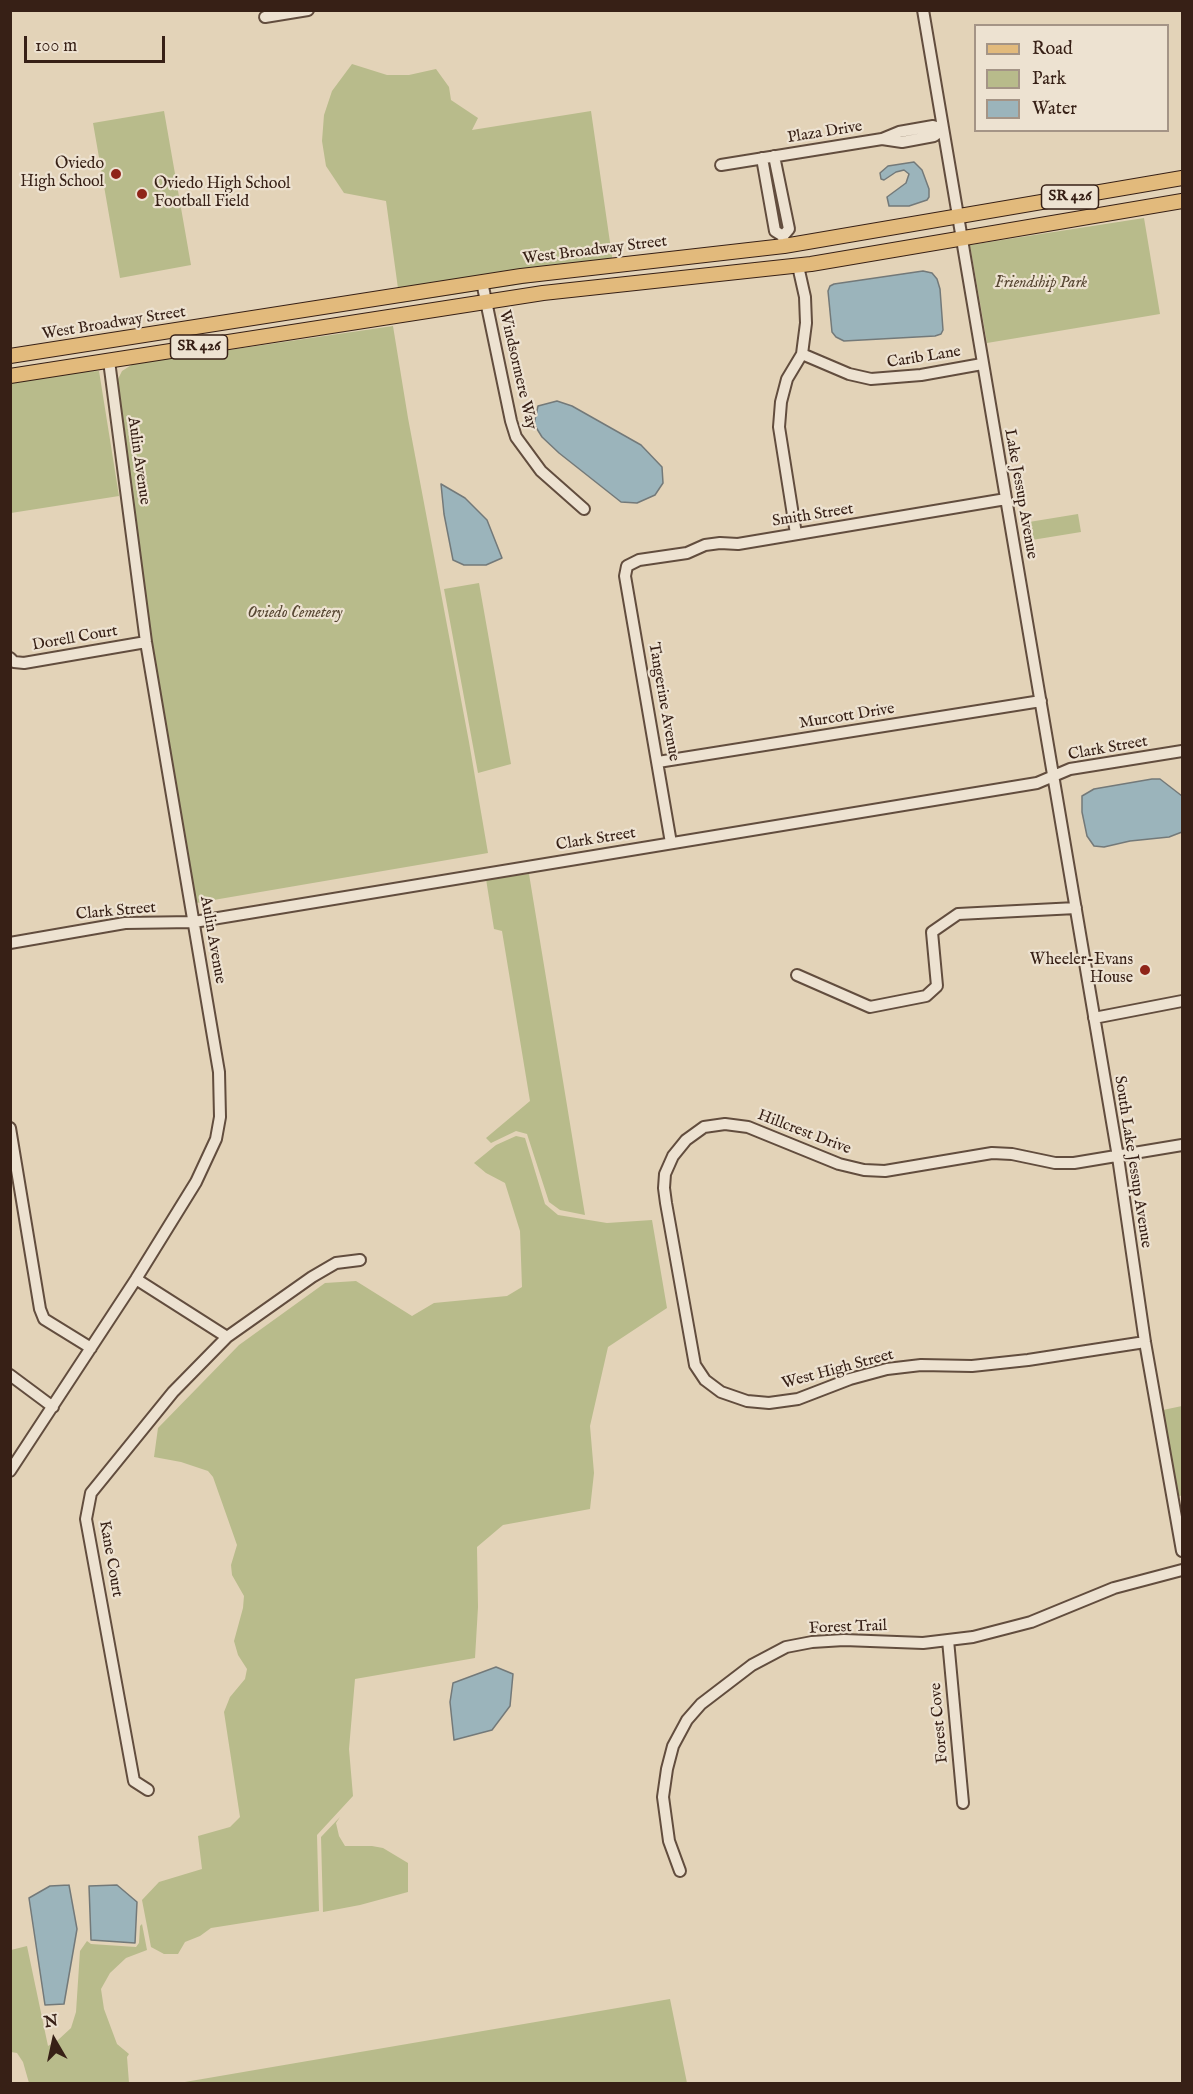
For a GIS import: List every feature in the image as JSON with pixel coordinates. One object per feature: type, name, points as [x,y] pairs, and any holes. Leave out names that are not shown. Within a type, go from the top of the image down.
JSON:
[{"type":"main road","name":"West Broadway Street","points":[[10,356],[482,282],[958,216],[1182,178]]},
{"type":"main road","name":"SR 426","points":[[17,375],[543,292],[798,266],[1182,201]]},
{"type":"main road","points":[[109,361],[122,347],[136,344],[142,336]]},
{"type":"main road","points":[[17,375],[36,365],[49,363],[61,349]]},
{"type":"street","points":[[265,17],[308,10]]},
{"type":"street","name":"Lake Jessup Avenue","points":[[923,10],[1053,777]]},
{"type":"street","name":"Plaza Drive","points":[[721,165],[882,139],[902,142],[934,136],[943,129]]},
{"type":"street","name":"Plaza Drive","points":[[774,156],[789,229],[783,241]]},
{"type":"street","points":[[762,158],[775,231],[783,241]]},
{"type":"street","points":[[796,534],[779,427],[781,402],[787,379],[802,354],[806,323],[805,297],[798,266]]},
{"type":"street","name":"Windsormere Way","points":[[482,282],[516,437],[541,471],[584,509]]},
{"type":"street","name":"Carib Lane","points":[[802,354],[849,374],[871,379],[921,375],[982,364]]},
{"type":"street","name":"Aulin Avenue","points":[[10,1471],[136,1279],[196,1182],[216,1139],[220,1117],[219,1072],[146,642],[109,361]]},
{"type":"street","name":"Smith Street","points":[[627,566],[639,560],[687,553],[705,545],[738,544],[1006,499]]},
{"type":"street","name":"Tangerine Avenue","points":[[627,566],[625,576],[672,843]]},
{"type":"street","name":"Dorell Court","points":[[10,658],[14,662],[24,663],[146,642]]},
{"type":"street","name":"Murcott Drive","points":[[658,762],[1041,701]]},
{"type":"street","name":"Clark Street","points":[[10,943],[125,923],[194,922],[1037,783],[1070,769],[1182,751]]},
{"type":"street","name":"South Lake Jessup Avenue","points":[[1053,777],[1182,1551]]},
{"type":"street","points":[[797,975],[870,1007],[926,996],[937,986],[932,932],[958,914],[1076,908]]},
{"type":"street","points":[[1094,1018],[1182,1001]]},
{"type":"street","name":"Hillcrest Drive","points":[[681,1294],[666,1203],[665,1174],[673,1156],[686,1140],[704,1127],[725,1124],[748,1127],[839,1164],[864,1170],[885,1171],[992,1153],[1012,1154],[1055,1162],[1074,1162],[1118,1157],[1182,1145]]},
{"type":"street","points":[[10,1128],[40,1309],[44,1319],[91,1348]]},
{"type":"street","name":"Kane Court","points":[[148,1790],[134,1781],[86,1519],[91,1493],[173,1392],[227,1337],[312,1277],[336,1263],[360,1260]]},
{"type":"street","points":[[136,1279],[227,1337]]},
{"type":"street","name":"West High Street","points":[[681,1294],[695,1365],[705,1380],[722,1392],[747,1401],[769,1403],[798,1399],[850,1379],[886,1369],[921,1365],[972,1366],[1036,1359],[1146,1342]]},
{"type":"street","points":[[10,1375],[53,1407]]},
{"type":"street","name":"Forest Trail","points":[[680,1871],[666,1830],[663,1797],[667,1768],[676,1739],[687,1720],[701,1704],[752,1665],[786,1647],[812,1642],[844,1640],[923,1643],[973,1637],[1031,1622],[1114,1588],[1182,1570]]},
{"type":"street","name":"Forest Cove","points":[[948,1640],[963,1803]]},
{"type":"green space","points":[[352,64],[387,75],[409,75],[436,69],[449,87],[451,100],[478,118],[472,130],[591,111],[614,270],[400,303],[386,201],[344,193],[326,166],[322,141],[324,115],[332,91]]},
{"type":"green space","name":"Oviedo High School Football Field","points":[[164,111],[191,265],[120,278],[93,123]]},
{"type":"green space","name":"Friendship Park","points":[[1144,218],[1160,314],[987,343],[970,245]]},
{"type":"green space","name":"Oviedo Cemetery","points":[[393,326],[488,853],[196,903],[150,636],[116,383],[122,371],[133,364]]},
{"type":"green space","points":[[99,371],[119,496],[11,513],[11,383],[74,372]]},
{"type":"green space","points":[[1078,514],[1081,532],[1032,540],[1029,522]]},
{"type":"green space","points":[[479,583],[511,764],[478,773],[444,589]]},
{"type":"green space","points":[[529,874],[585,1215],[560,1210],[549,1202],[527,1134],[516,1131],[491,1143],[486,1138],[530,1101],[502,931],[494,929],[486,879]]},
{"type":"green space","points":[[516,1136],[525,1138],[545,1204],[558,1215],[607,1223],[652,1220],[667,1308],[608,1347],[590,1426],[594,1473],[590,1509],[503,1525],[477,1547],[478,1607],[475,1658],[355,1679],[349,1749],[353,1796],[317,1835],[319,1911],[211,1928],[200,1936],[185,1942],[178,1954],[164,1954],[151,1947],[142,1900],[159,1882],[202,1869],[198,1836],[230,1827],[240,1817],[224,1712],[230,1697],[245,1679],[247,1669],[238,1655],[234,1641],[244,1596],[232,1575],[231,1565],[237,1545],[213,1477],[208,1471],[181,1462],[154,1457],[158,1428],[239,1345],[325,1283],[356,1281],[412,1316],[434,1303],[507,1296],[522,1287],[520,1231],[505,1183],[486,1173],[474,1163],[496,1145]]},
{"type":"green space","points":[[1182,1406],[1182,1495],[1178,1497],[1163,1410]]},
{"type":"green space","points":[[340,1817],[336,1823],[339,1836],[345,1846],[383,1848],[408,1863],[408,1892],[323,1912],[321,1837]]},
{"type":"green space","points":[[142,1924],[147,1950],[126,1958],[110,1973],[101,1989],[104,2009],[117,2044],[129,2054],[127,2057],[129,2083],[29,2083],[23,2062],[17,2053],[11,2052],[11,1950],[27,1946],[48,2046],[71,2028],[76,2012],[80,1951],[87,1941],[91,1944],[136,1947],[139,1943]]},
{"type":"green space","points":[[670,1999],[687,2083],[179,2083]]},
{"type":"water","points":[[914,162],[922,170],[929,189],[929,197],[927,200],[909,206],[889,206],[887,197],[906,183],[909,174],[904,170],[884,180],[881,179],[880,173],[888,166]]},
{"type":"water","points":[[923,271],[932,273],[940,289],[943,330],[941,334],[844,341],[832,332],[828,291],[830,286]]},
{"type":"water","points":[[557,401],[572,406],[641,445],[662,467],[663,483],[655,495],[637,503],[621,502],[542,437],[534,424],[538,406]]},
{"type":"water","points":[[441,484],[465,498],[487,520],[502,558],[486,565],[464,565],[453,560]]},
{"type":"water","points":[[1160,779],[1182,796],[1182,832],[1169,837],[1130,841],[1104,847],[1094,846],[1087,836],[1082,812],[1082,796],[1094,789]]},
{"type":"water","points":[[496,1667],[513,1674],[510,1706],[492,1730],[454,1740],[450,1702],[453,1683]]},
{"type":"water","points":[[69,1885],[77,1929],[64,2004],[45,2005],[29,1898],[50,1886]]},
{"type":"water","points":[[117,1885],[137,1902],[135,1943],[91,1940],[89,1886]]},
{"type":"place","name":"Oviedo High School","points":[[116,174]]},
{"type":"place","name":"Oviedo High School Football Field","points":[[142,194]]},
{"type":"place","name":"Wheeler-Evans House","points":[[1145,970]]}]
